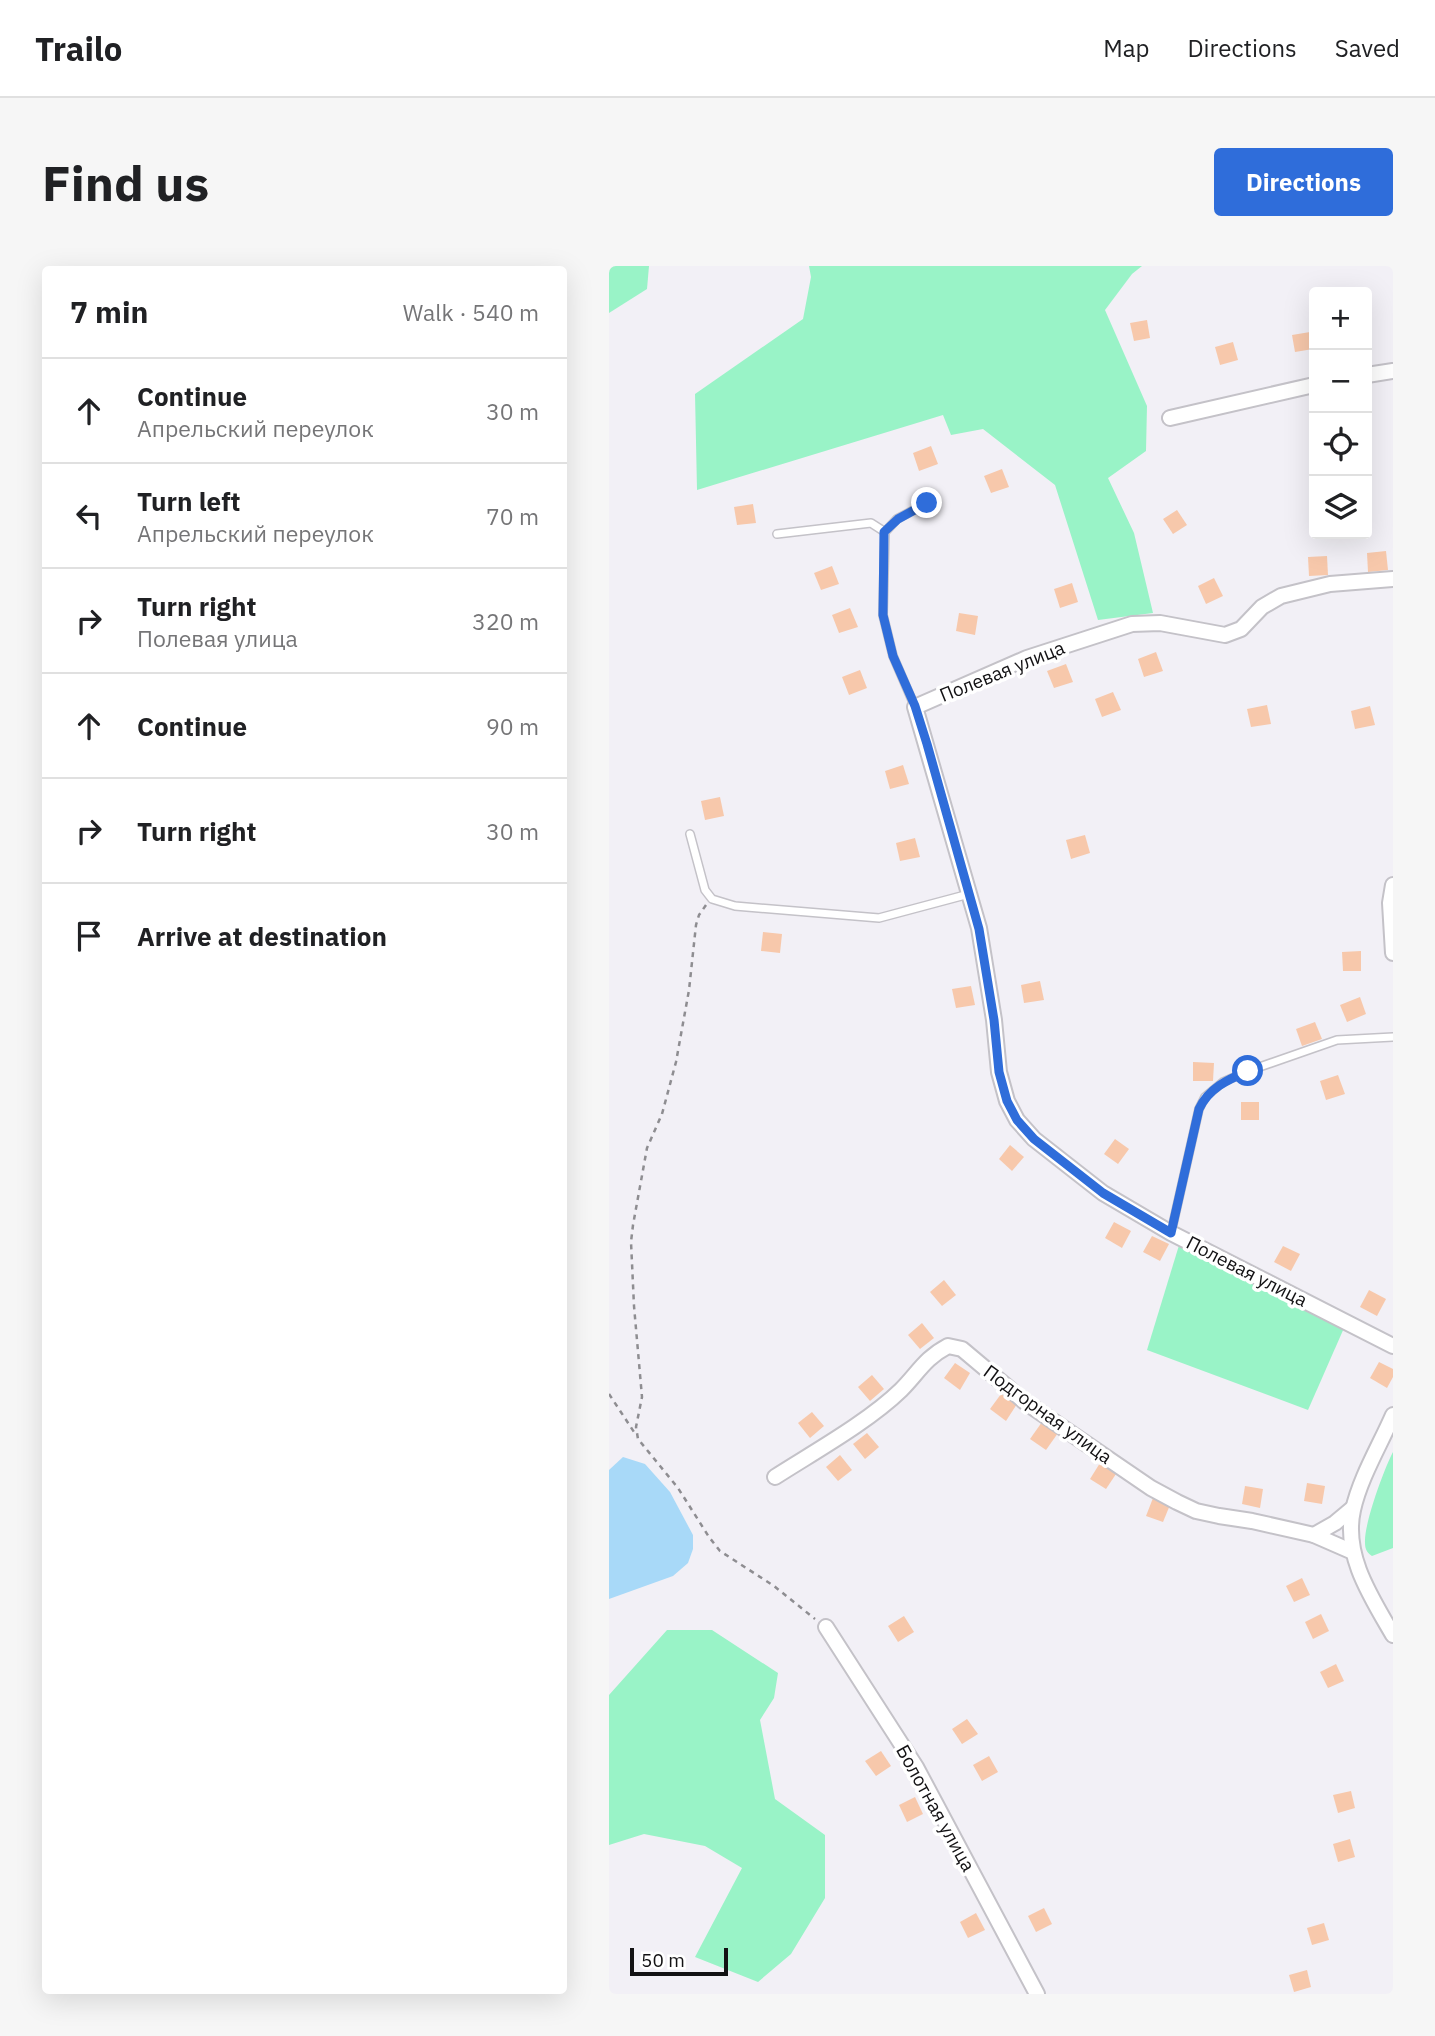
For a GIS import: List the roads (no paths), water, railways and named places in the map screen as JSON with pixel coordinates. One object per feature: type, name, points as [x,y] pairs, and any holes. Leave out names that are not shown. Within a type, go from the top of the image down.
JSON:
[{"type":"street","points":[[1372,374],[1393,371]]},
{"type":"street","points":[[1170,418],[1309,386]]},
{"type":"street","name":"Полевая улица","points":[[1393,579],[1330,584],[1281,596],[1262,607],[1241,629],[1225,635],[1160,623],[1132,624],[1027,658],[915,706],[979,929],[994,1020],[999,1072],[1007,1101],[1017,1120],[1034,1139],[1103,1193],[1171,1233],[1393,1346]]},
{"type":"street","points":[[1393,885],[1390,903],[1393,953]]},
{"type":"street","name":"Подгорная улица","points":[[775,1477],[891,1398],[901,1390],[922,1363],[948,1346],[962,1349],[1025,1402],[1151,1488],[1177,1502],[1196,1511],[1314,1535],[1353,1552]]},
{"type":"street","points":[[1393,1415],[1353,1508],[1351,1530],[1353,1552],[1367,1591],[1393,1635]]},
{"type":"street","points":[[1314,1535],[1353,1508]]},
{"type":"street","name":"Болотная улица","points":[[826,1628],[916,1767],[1037,1994]]},
{"type":"lane","points":[[915,706],[893,656],[883,615],[884,532],[898,519],[927,503]]},
{"type":"lane","points":[[777,534],[871,523],[884,532]]},
{"type":"lane","points":[[690,834],[705,890],[712,899],[735,906],[879,918],[970,894]]},
{"type":"lane","points":[[1171,1233],[1199,1109],[1205,1097],[1223,1082],[1338,1040],[1393,1037]]},
{"type":"water","points":[[623,1457],[645,1464],[670,1492],[693,1535],[693,1549],[688,1563],[673,1576],[609,1599],[609,1470]]}]
